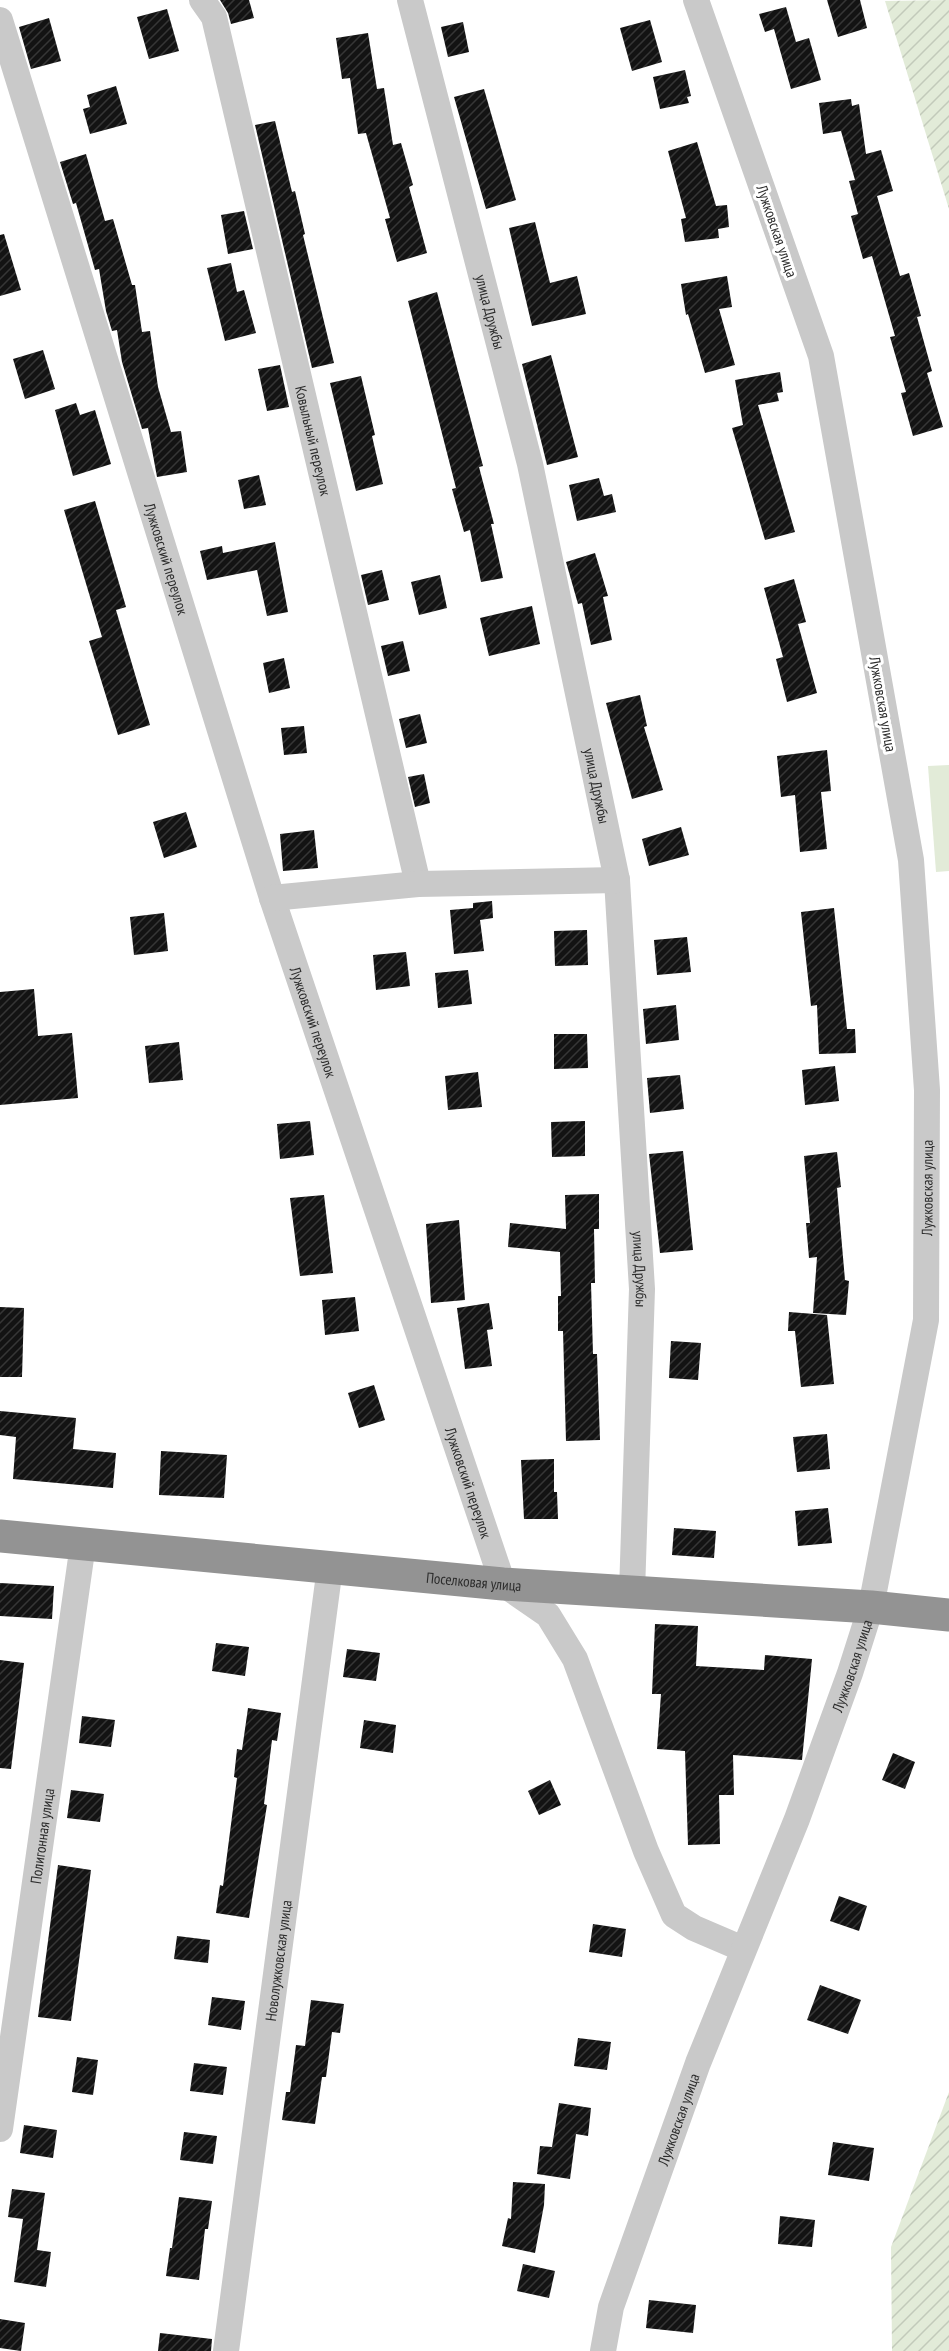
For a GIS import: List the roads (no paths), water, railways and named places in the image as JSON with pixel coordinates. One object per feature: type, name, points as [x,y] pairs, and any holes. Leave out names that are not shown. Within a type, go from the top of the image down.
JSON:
[{"type":"highway","name":"Поселковая улица","points":[[0,1536],[503,1584],[872,1607],[949,1615]]},
{"type":"street","name":"Ковыльный переулок","points":[[202,0],[214,17],[418,884]]},
{"type":"street","name":"улица Дружбы","points":[[410,0],[530,464],[617,880],[642,1289],[632,1592]]},
{"type":"street","name":"Лужковская улица","points":[[603,2351],[611,2307],[698,2063],[797,1819],[872,1607],[926,1320],[927,1090],[911,860],[821,356],[696,0]]},
{"type":"street","name":"Лужковский переулок","points":[[0,20],[272,898],[503,1584]]},
{"type":"street","points":[[272,898],[418,884],[617,880]]},
{"type":"street","name":"Полигонная улица","points":[[0,2129],[83,1544]]},
{"type":"street","name":"Новолужковская улица","points":[[226,2351],[330,1567]]},
{"type":"street","points":[[503,1584],[548,1615],[575,1659],[646,1851],[674,1915],[694,1928],[743,1949]]}]
